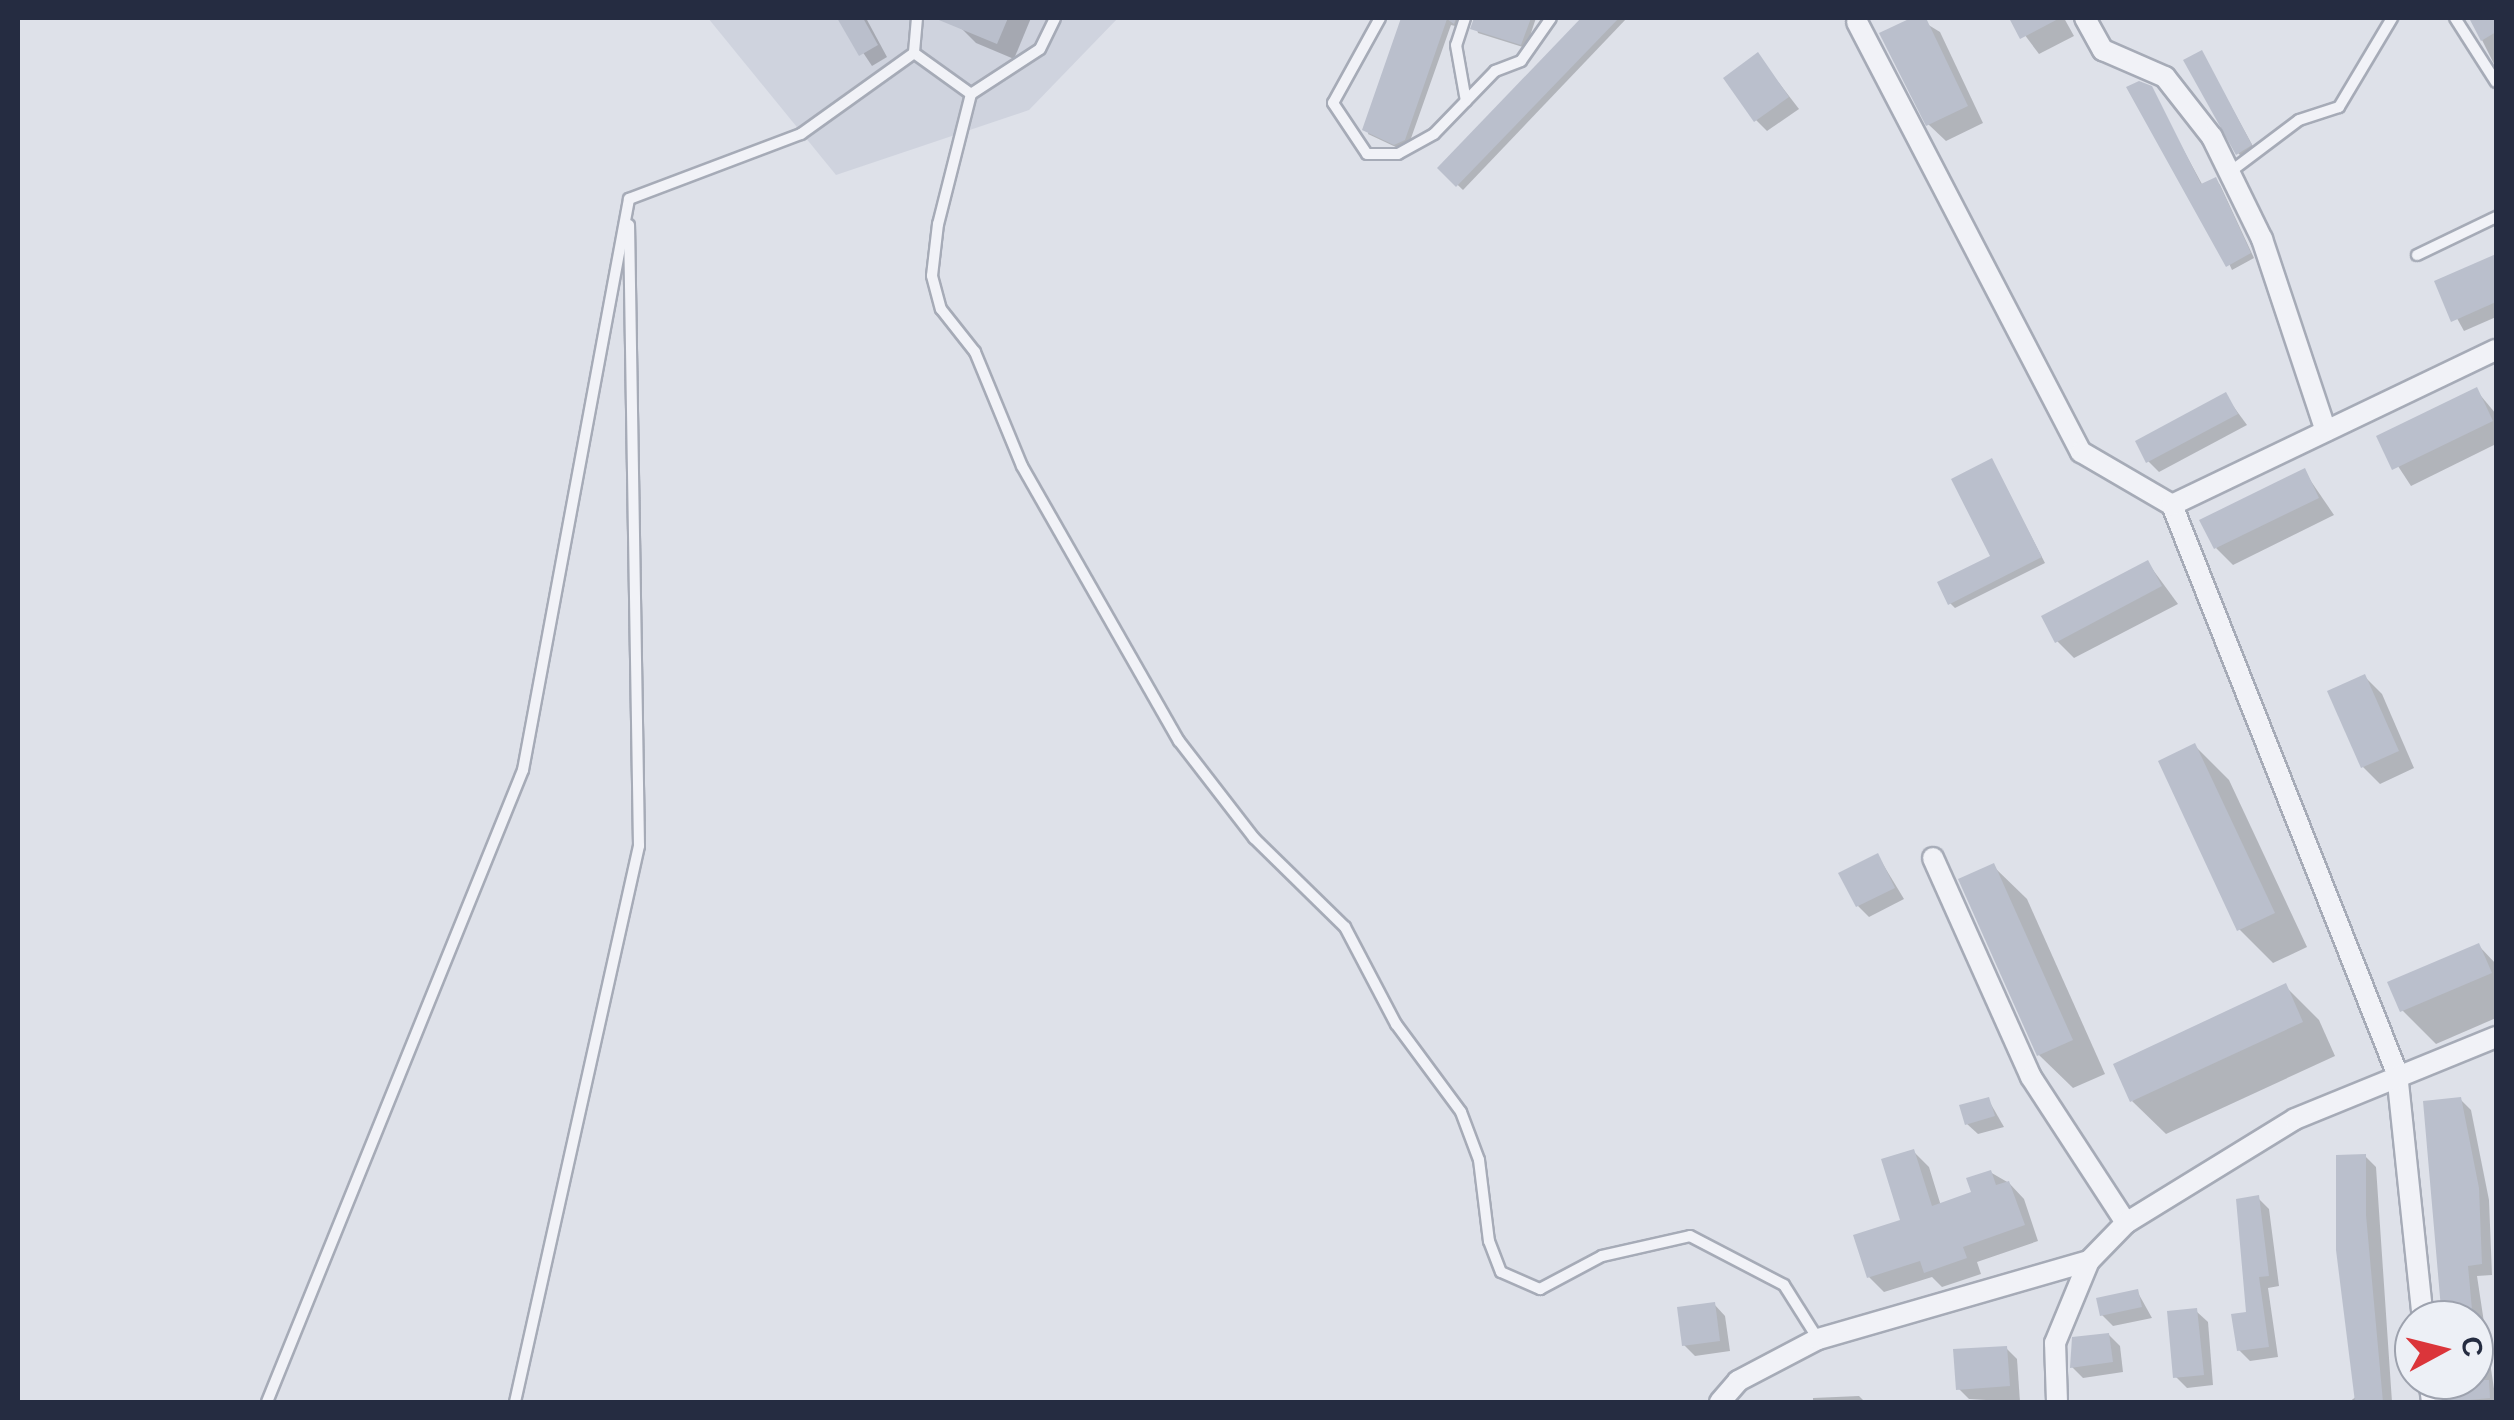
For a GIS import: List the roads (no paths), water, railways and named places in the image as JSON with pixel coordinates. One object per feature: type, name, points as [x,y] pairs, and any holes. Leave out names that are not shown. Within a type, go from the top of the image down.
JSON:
[{"type":"street","points":[[2085,18],[2103,50],[2165,77],[2212,138],[2262,239],[2326,432]]},
{"type":"street","points":[[1856,20],[2081,452],[2172,505],[2397,1074],[2421,1300]]},
{"type":"street","points":[[2172,505],[2496,350]]},
{"type":"street","points":[[1933,858],[2031,1077],[2126,1223]]},
{"type":"street","points":[[2057,1402],[2055,1343],[2089,1261],[2126,1223],[2295,1119],[2397,1074],[2496,1037]]},
{"type":"street","points":[[1720,1402],[1738,1381],[1818,1339],[2089,1261]]},
{"type":"lane","points":[[629,199],[802,134],[914,53],[917,18]]},
{"type":"lane","points":[[1055,18],[1040,49],[970,94],[938,224],[932,276],[941,309],[975,352],[1022,466],[1179,742],[1254,838],[1346,927],[1396,1024],[1461,1112],[1479,1160],[1489,1241],[1501,1272],[1540,1289],[1602,1256],[1690,1236],[1784,1286],[1818,1339]]},
{"type":"lane","points":[[1380,18],[1333,102],[1367,154],[1398,154],[1434,134],[1495,71],[1521,61],[1551,18]]},
{"type":"lane","points":[[1464,18],[1456,46],[1466,101]]},
{"type":"lane","points":[[2230,172],[2299,120],[2338,107],[2392,18]]},
{"type":"lane","points":[[2454,18],[2496,82]]},
{"type":"lane","points":[[914,53],[970,94]]},
{"type":"lane","points":[[267,1402],[523,770],[629,199]]},
{"type":"lane","points":[[515,1402],[639,846],[629,199]]},
{"type":"lane","points":[[2418,255],[2496,218]]}]
